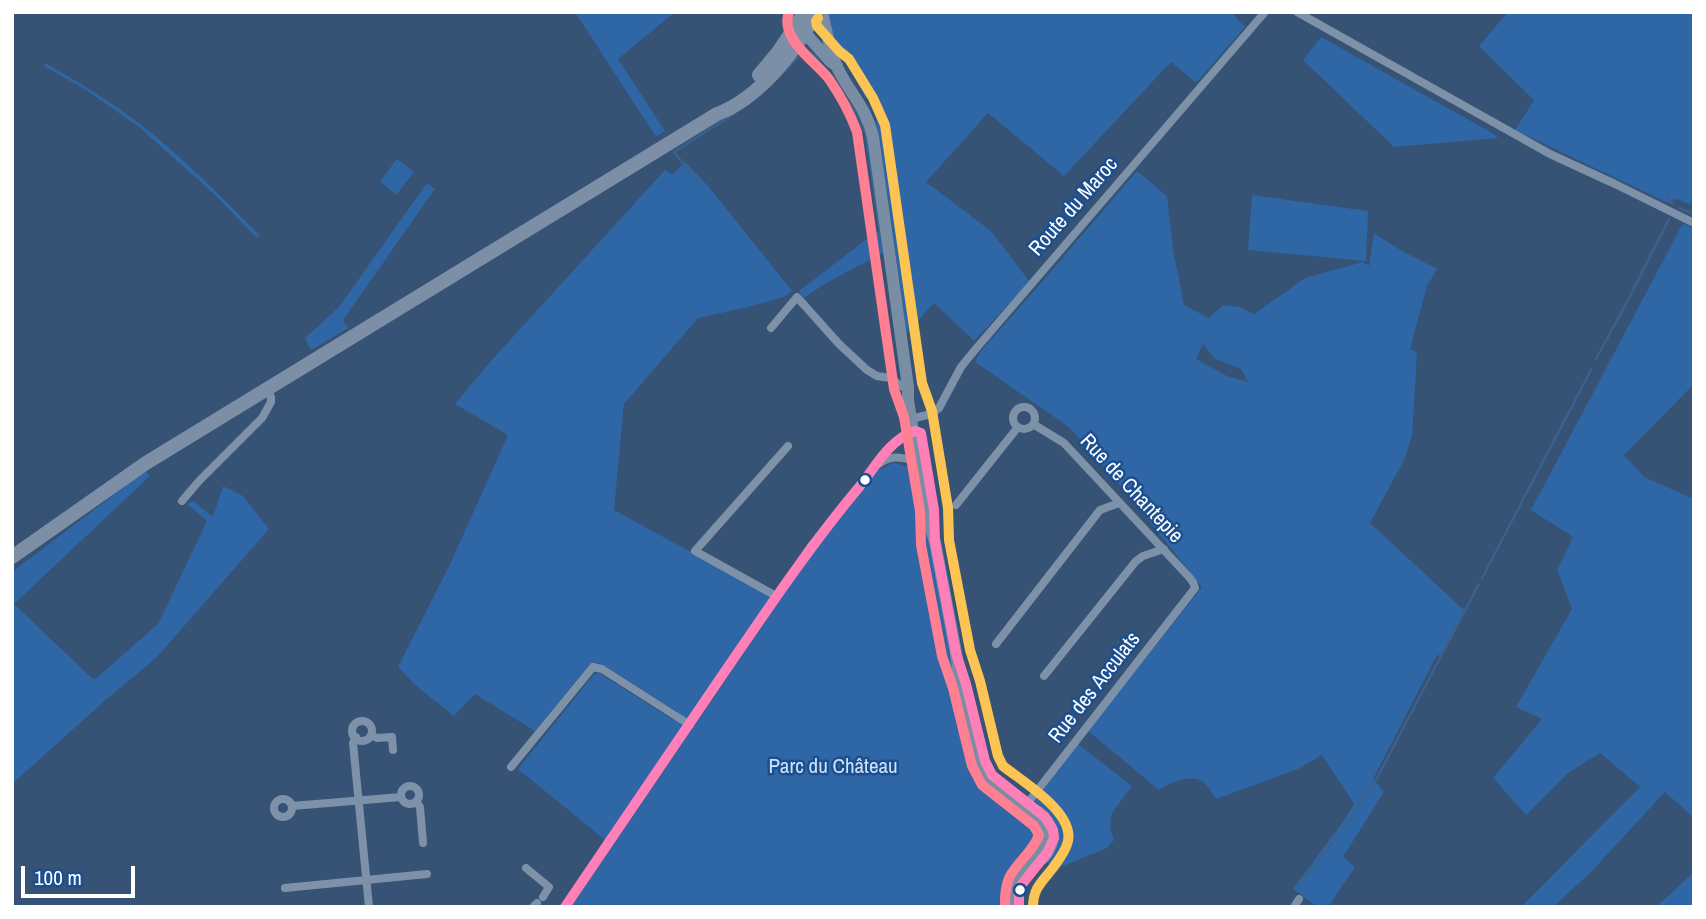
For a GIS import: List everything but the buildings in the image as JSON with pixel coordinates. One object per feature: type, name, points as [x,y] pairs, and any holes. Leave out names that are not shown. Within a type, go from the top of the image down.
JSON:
[{"type":"main road","points":[[810,18],[820,22],[826,30],[837,66],[861,104],[871,128],[908,400],[916,425],[930,526],[956,653],[962,667],[985,761],[998,780],[1026,806],[1044,833],[1037,854],[1014,883],[1011,907]]},
{"type":"main road","points":[[810,18],[830,61],[837,66]]},
{"type":"main road","points":[[12,557],[127,476],[267,388],[717,114],[729,110],[765,81],[784,61],[810,18]]},
{"type":"main road","points":[[1018,907],[1022,884],[1047,853],[1054,838],[1050,823],[1045,817],[1026,806]]},
{"type":"street","name":"Route du Maroc","points":[[565,907],[827,525],[896,441],[939,408],[961,367],[974,351],[1265,12]]},
{"type":"street","points":[[1297,12],[1550,154],[1694,223]]},
{"type":"street","points":[[771,328],[797,297],[839,344],[867,370],[908,387]]},
{"type":"street","points":[[890,379],[905,368]]},
{"type":"street","points":[[182,501],[262,418],[271,402],[267,388]]},
{"type":"street","points":[[1023,407],[1032,412],[1035,419],[1033,424],[1028,428],[1018,427],[1013,416],[1023,407]]},
{"type":"street","name":"Rue de Chantepie","points":[[1033,424],[1064,443],[1164,549],[1193,582],[1195,588]]},
{"type":"street","points":[[956,505],[1018,427]]},
{"type":"street","points":[[776,596],[695,551],[788,446]]},
{"type":"street","points":[[876,466],[893,457],[921,456]]},
{"type":"street","points":[[996,644],[1100,510],[1119,503]]},
{"type":"street","points":[[1044,676],[1136,561],[1164,549]]},
{"type":"street","name":"Rue des Acculats","points":[[1026,806],[1195,588]]},
{"type":"street","points":[[511,767],[593,667],[603,669],[690,725]]},
{"type":"street","points":[[363,721],[371,726],[371,735],[366,740],[356,737],[353,732],[354,725],[363,721]]},
{"type":"street","points":[[371,735],[377,738],[392,737],[393,750]]},
{"type":"street","points":[[356,737],[354,743],[358,800],[369,907]]},
{"type":"street","points":[[412,786],[418,791],[416,801],[409,804],[404,802],[401,797],[405,787],[412,786]]},
{"type":"street","points":[[292,806],[401,797]]},
{"type":"street","points":[[416,801],[420,807],[423,843]]},
{"type":"street","points":[[526,868],[549,887],[538,902]]},
{"type":"street","points":[[285,888],[427,874]]},
{"type":"green space","points":[[575,12],[675,12],[618,59],[665,131],[656,137]]},
{"type":"green space","points":[[827,12],[1231,12],[1245,27],[1196,83],[1171,62],[1064,176],[988,113],[926,182],[991,231],[1030,282],[974,341],[934,303],[906,334],[873,100],[866,99],[832,34]]},
{"type":"green space","points":[[1508,12],[1694,12],[1694,197],[1690,205],[1678,199],[1666,202],[1515,130],[1534,100],[1479,46]]},
{"type":"green space","points":[[1321,37],[1498,138],[1394,147],[1303,60]]},
{"type":"green space","points":[[45,63],[106,99],[153,134],[225,200],[259,235],[257,238],[214,194],[139,127],[86,90],[44,66]]},
{"type":"green space","points":[[397,159],[414,172],[396,195],[380,181]]},
{"type":"green space","points":[[685,162],[709,187],[792,291],[784,297],[698,318],[624,404],[614,510],[771,598],[605,840],[518,769],[594,674],[599,673],[673,720],[678,712],[600,663],[589,665],[535,731],[475,694],[454,716],[414,684],[398,667],[451,562],[508,435],[455,404],[665,170],[672,175]]},
{"type":"green space","points":[[1137,171],[1167,196],[1173,249],[1184,305],[1209,318],[1223,305],[1240,307],[1254,314],[1305,278],[1363,262],[1369,266],[1374,233],[1437,269],[1427,286],[1410,349],[1417,352],[1412,436],[1404,460],[1370,523],[1464,610],[1441,656],[1437,655],[1373,779],[1384,792],[1343,857],[1355,867],[1328,907],[1318,907],[1293,889],[1354,804],[1322,755],[1298,769],[1216,799],[1202,781],[1192,778],[1180,780],[1159,790],[1088,731],[1202,587],[1112,475],[1069,427],[975,362],[981,351]],"holes":[[[1203,344],[1215,359],[1241,369],[1248,382],[1227,376],[1196,359]]]},
{"type":"green space","points":[[427,183],[435,189],[343,320],[348,328],[311,350],[305,338],[339,307]]},
{"type":"green space","points":[[1252,195],[1368,211],[1366,261],[1248,250]]},
{"type":"green space","points":[[1683,223],[1694,229],[1694,384],[1624,455],[1644,477],[1694,499],[1694,818],[1665,792],[1590,873],[1553,907],[1521,907],[1640,787],[1600,753],[1568,773],[1526,815],[1493,778],[1542,719],[1516,707],[1572,609],[1557,570],[1573,537],[1531,510]]},
{"type":"green space","points":[[880,229],[883,253],[826,283],[804,298],[799,291]]},
{"type":"green space","name":"Parc du Château","points":[[893,463],[906,466],[916,476],[954,670],[980,781],[1036,825],[1040,841],[1007,883],[1006,907],[571,907],[825,534],[878,470]]},
{"type":"green space","points":[[145,471],[150,476],[14,604],[94,680],[158,624],[207,521],[187,504],[193,501],[213,517],[223,486],[243,496],[269,529],[157,657],[12,784],[12,572]]},
{"type":"green space","points":[[1078,744],[1132,786],[1112,813],[1110,828],[1114,840],[1107,848],[1054,870],[1048,863],[1050,817],[1035,801]]},
{"type":"green space","points":[[1694,872],[1694,907],[1656,907]]},
{"type":"waterway","points":[[778,78],[801,54],[809,51],[831,77]]},
{"type":"waterway","points":[[836,84],[859,118],[866,135],[880,233]]},
{"type":"waterway","points":[[699,183],[674,152],[735,113]]},
{"type":"waterway","points":[[1667,193],[1668,200],[1673,204]]},
{"type":"waterway","points":[[1679,208],[1694,214]]},
{"type":"waterway","points":[[1596,359],[1669,219]]},
{"type":"waterway","points":[[1482,578],[1592,368]]},
{"type":"waterway","points":[[1343,828],[1376,780],[1479,584]]},
{"type":"waterway","points":[[1298,887],[1336,838]]},
{"type":"transit line","points":[[789,12],[787,22],[794,40],[829,79],[845,104],[857,132],[894,389],[904,417],[920,511],[921,545],[942,656],[953,688],[972,766],[982,785],[1034,826],[1039,835],[1009,878],[1005,907]]},
{"type":"transit line","points":[[818,18],[817,26],[849,59],[873,98],[885,125],[922,383],[932,411],[948,508],[949,540],[970,650],[998,756],[1003,766],[1055,809],[1068,830],[1065,848],[1038,886],[1033,907]]},
{"type":"transit line","points":[[565,907],[804,558],[884,454],[906,435],[915,431],[921,433],[934,510],[935,542],[956,653],[985,761],[992,775],[1045,817],[1053,830],[1054,838],[1047,853],[1022,884],[1019,907]]}]
